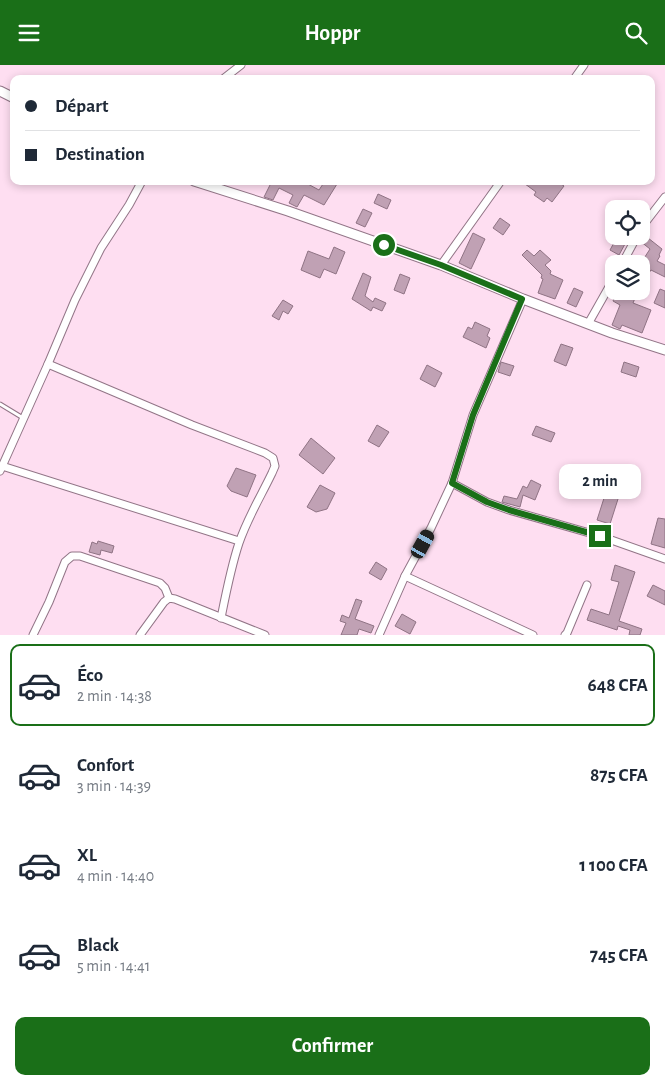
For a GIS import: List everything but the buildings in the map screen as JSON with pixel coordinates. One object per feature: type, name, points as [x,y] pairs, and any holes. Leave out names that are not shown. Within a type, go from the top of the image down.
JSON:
[{"type":"street","points":[[228,75],[241,65]]},
{"type":"street","points":[[140,185],[101,248],[75,300],[1,468],[239,541]]},
{"type":"street","points":[[207,185],[288,211],[441,265],[522,299],[612,333],[665,350]]},
{"type":"street","points":[[441,265],[498,185]]},
{"type":"street","points":[[650,216],[665,197]]},
{"type":"street","points":[[588,324],[605,294]]},
{"type":"street","points":[[379,635],[452,483],[473,415],[522,299]]},
{"type":"street","points":[[48,365],[265,453],[273,459],[275,466],[239,541],[221,618]]},
{"type":"street","points":[[452,483],[487,502],[509,510],[600,536],[665,559]]},
{"type":"street","points":[[33,635],[65,562],[72,556],[80,556],[160,583],[165,588],[169,598]]},
{"type":"street","points":[[406,576],[534,635]]},
{"type":"street","points":[[565,635],[587,585]]},
{"type":"street","points":[[140,635],[169,598],[256,634],[265,635]]},
{"type":"lane","points":[[0,404],[24,418]]},
{"type":"route","points":[[384,245],[441,265],[522,299],[473,415],[452,483],[487,502],[509,510],[600,536]]}]
